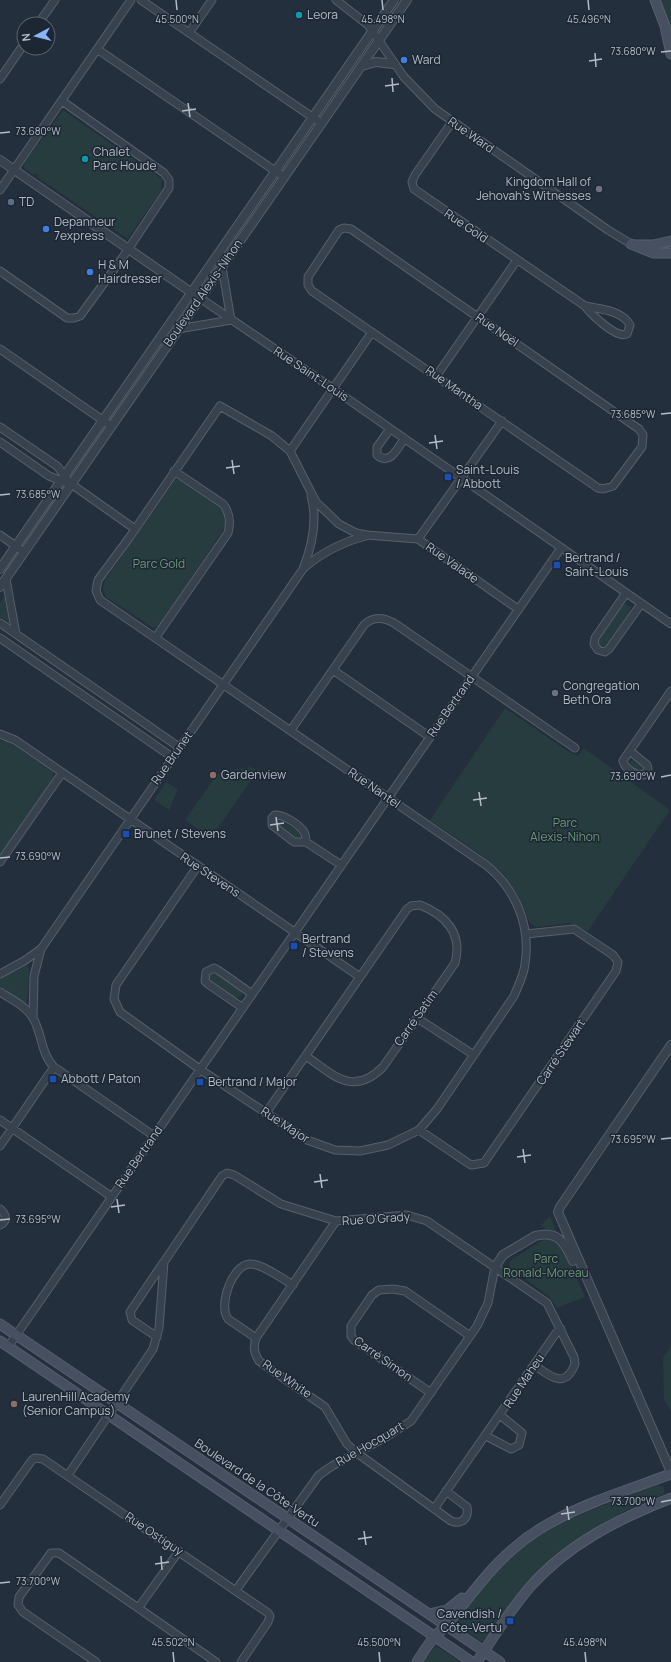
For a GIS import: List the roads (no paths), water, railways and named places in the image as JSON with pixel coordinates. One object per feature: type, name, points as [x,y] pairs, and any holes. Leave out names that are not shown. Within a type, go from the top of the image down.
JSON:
[{"type":"main road","points":[[655,0],[665,26],[671,54]]},
{"type":"main road","points":[[631,244],[649,245],[671,241]]},
{"type":"main road","points":[[631,244],[653,253],[671,254]]},
{"type":"main road","name":"Boulevard de la Côte-Vertu","points":[[0,1324],[500,1662]]},
{"type":"main road","points":[[0,1341],[472,1662]]},
{"type":"main road","points":[[417,1662],[474,1588],[508,1552],[550,1523],[576,1510],[671,1473]]},
{"type":"main road","points":[[477,1662],[527,1591],[564,1555],[604,1528],[671,1498]]},
{"type":"main road","points":[[428,1614],[447,1610],[474,1588]]},
{"type":"street","points":[[44,16],[55,0]]},
{"type":"street","points":[[0,190],[131,0]]},
{"type":"street","points":[[141,0],[321,123]]},
{"type":"street","points":[[189,33],[212,0]]},
{"type":"street","name":"Rue Ward","points":[[336,0],[362,19],[394,64],[417,92],[452,122],[608,230],[631,244]]},
{"type":"street","name":"Boulevard Alexis-Nihon","points":[[0,569],[394,0]]},
{"type":"street","name":"Boulevard Alexis-Nihon","points":[[0,587],[407,0]]},
{"type":"street","points":[[97,49],[284,177]]},
{"type":"street","points":[[0,79],[16,56]]},
{"type":"street","points":[[362,66],[376,62],[394,64]]},
{"type":"street","points":[[0,271],[67,318],[80,316],[129,249],[168,191],[170,183],[168,178],[62,101]]},
{"type":"street","name":"Rue Gold","points":[[452,122],[415,175],[412,186],[421,195],[585,306],[593,316],[620,335],[627,334],[630,325],[624,318],[613,312],[585,306]]},
{"type":"street","name":"Rue Saint-Louis","points":[[0,160],[332,388],[671,624]]},
{"type":"street","name":"Rue Noël","points":[[308,277],[339,230],[344,228],[351,229],[639,429],[643,435],[642,447],[613,486],[609,488]]},
{"type":"street","points":[[437,376],[517,260]]},
{"type":"street","points":[[178,329],[231,320],[222,267]]},
{"type":"street","name":"Rue Mantha","points":[[308,277],[308,285],[312,291],[598,488],[609,488]]},
{"type":"street","points":[[290,451],[372,332]]},
{"type":"street","points":[[0,349],[111,426]]},
{"type":"street","name":"Rue Valade","points":[[174,471],[220,406],[272,436],[290,451],[310,492],[321,507],[339,524],[356,533],[418,539],[518,609]]},
{"type":"street","points":[[418,539],[502,421]]},
{"type":"street","points":[[0,428],[57,466],[63,478],[135,529],[174,471],[223,504],[228,510],[230,525],[228,533],[156,638]]},
{"type":"street","points":[[390,429],[377,447],[377,455],[381,459],[388,459],[391,457],[404,439]]},
{"type":"street","points":[[0,442],[49,476],[63,478]]},
{"type":"street","name":"Rue Brunet","points":[[33,1018],[34,976],[41,949],[172,756],[224,684],[303,569],[308,556],[314,528],[314,514],[310,492]]},
{"type":"street","name":"Rue Nantel","points":[[135,529],[98,580],[96,590],[100,600],[291,730],[493,871],[516,902],[526,934],[525,965],[514,996],[474,1055]]},
{"type":"street","points":[[0,535],[24,552]]},
{"type":"street","name":"Rue Brunet","points":[[303,569],[316,558],[334,547],[367,535]]},
{"type":"street","name":"Rue Bertrand","points":[[8,1347],[561,548]]},
{"type":"street","points":[[6,579],[16,634]]},
{"type":"street","points":[[626,593],[595,638],[594,644],[598,650],[605,652],[609,649],[641,604]]},
{"type":"street","points":[[291,730],[364,625],[375,618],[388,620],[575,748]]},
{"type":"street","points":[[0,623],[179,746]]},
{"type":"street","points":[[0,638],[172,756]]},
{"type":"street","points":[[0,645],[9,644]]},
{"type":"street","points":[[333,670],[430,736]]},
{"type":"street","points":[[630,751],[671,691]]},
{"type":"street","name":"Rue Stevens","points":[[0,734],[15,740],[197,867],[360,977]]},
{"type":"street","points":[[0,862],[62,773]]},
{"type":"street","points":[[306,842],[305,833],[302,829],[282,816],[275,815],[272,818],[272,825],[275,829],[294,842],[306,842],[341,865]]},
{"type":"street","name":"Rue Major","points":[[197,867],[119,980],[114,991],[114,999],[120,1012],[201,1070],[307,1140],[321,1146],[341,1151],[375,1149],[398,1141],[419,1130],[437,1109],[474,1055]]},
{"type":"street","name":"Carré Satim","points":[[306,1056],[344,1081],[357,1082],[365,1080],[374,1075],[383,1067],[455,963],[458,943],[451,927],[425,907],[415,905],[407,909],[360,977]]},
{"type":"street","name":"Carré Stewart","points":[[419,1130],[466,1163],[471,1165],[484,1163],[616,971],[618,962],[613,955],[574,929],[526,934]]},
{"type":"street","name":"Rue Brunet","points":[[0,974],[24,961],[41,949]]},
{"type":"street","points":[[243,1008],[208,984],[205,981],[206,972],[214,968],[252,994]]},
{"type":"street","points":[[266,1113],[360,977]]},
{"type":"street","points":[[0,992],[22,1007],[33,1018],[48,1059],[54,1067],[154,1136]]},
{"type":"street","points":[[417,1018],[474,1055]]},
{"type":"street","points":[[671,1045],[559,1209],[559,1215],[671,1473]]},
{"type":"street","points":[[0,1146],[54,1067]]},
{"type":"street","points":[[0,1120],[112,1197]]},
{"type":"street","name":"Rue O'Grady","points":[[164,1262],[222,1176],[227,1173],[234,1175],[281,1204],[336,1221],[407,1215],[418,1217],[427,1221],[496,1267]]},
{"type":"street","points":[[0,1209],[6,1217],[5,1221],[0,1225]]},
{"type":"street","points":[[293,1285],[269,1270],[253,1264],[245,1265],[239,1270],[225,1293],[225,1315],[228,1319],[256,1338],[293,1285],[336,1221]]},
{"type":"street","points":[[534,1365],[557,1379],[566,1378],[574,1368],[574,1357],[548,1304],[496,1267],[503,1255],[535,1236],[549,1235],[561,1239],[571,1256],[599,1320],[609,1330]]},
{"type":"street","points":[[157,1336],[132,1320],[130,1312],[164,1262]]},
{"type":"street","points":[[68,1475],[153,1349],[157,1336],[164,1262]]},
{"type":"street","name":"Rue Hocquart","points":[[236,1590],[319,1475],[332,1466],[393,1434],[411,1421],[483,1316],[496,1267]]},
{"type":"street","name":"Carré Simon","points":[[431,1392],[351,1336],[351,1326],[372,1295],[379,1290],[400,1289],[470,1336]]},
{"type":"street","name":"Rue Maheu","points":[[434,1509],[500,1416],[556,1333],[561,1329]]},
{"type":"street","name":"Rue White","points":[[256,1338],[254,1350],[259,1361],[325,1407],[347,1444],[357,1453],[451,1521],[460,1522],[464,1520],[467,1516],[467,1507],[446,1491]]},
{"type":"street","points":[[486,1436],[511,1449],[514,1449],[519,1445],[522,1433],[500,1416]]},
{"type":"street","name":"Rue Ostiguy","points":[[0,1505],[35,1458],[43,1459],[68,1475],[236,1590],[270,1616],[268,1622],[241,1662]]},
{"type":"street","points":[[139,1607],[179,1551]]},
{"type":"street","points":[[96,1662],[24,1612],[18,1605],[19,1597],[48,1556],[53,1553],[59,1553],[139,1607],[216,1662]]},
{"type":"place","name":"Leora","points":[[299,15]]},
{"type":"place","name":"Ward","points":[[404,60]]},
{"type":"place","name":"Chalet Parc Houde","points":[[85,159]]},
{"type":"place","name":"Kingdom Hall of Jehovah's Witnesses","points":[[599,189]]},
{"type":"place","name":"TD","points":[[11,202]]},
{"type":"place","name":"Depanneur 7express","points":[[46,229]]},
{"type":"place","name":"H & M Hairdresser","points":[[90,272]]},
{"type":"place","name":"Saint-Louis / Abbott","points":[[448,477]]},
{"type":"place","name":"Bertrand / Saint-Louis","points":[[557,565]]},
{"type":"place","name":"Congregation Beth Ora","points":[[555,693]]},
{"type":"place","name":"Gardenview","points":[[213,775]]},
{"type":"place","name":"Brunet / Stevens","points":[[126,834]]},
{"type":"place","name":"Bertrand / Stevens","points":[[294,946]]},
{"type":"place","name":"Abbott / Paton","points":[[53,1079]]},
{"type":"place","name":"Bertrand / Major","points":[[200,1082]]},
{"type":"place","name":"LaurenHill Academy (Senior Campus)","points":[[14,1404]]},
{"type":"place","name":"Cavendish / Côte-Vertu","points":[[510,1621]]},
{"type":"park label","name":"Parc Gold","points":[[159,564]]},
{"type":"park label","name":"Parc Alexis-Nihon","points":[[565,830]]},
{"type":"park label","name":"Parc Ronald-Moreau","points":[[546,1266]]}]
